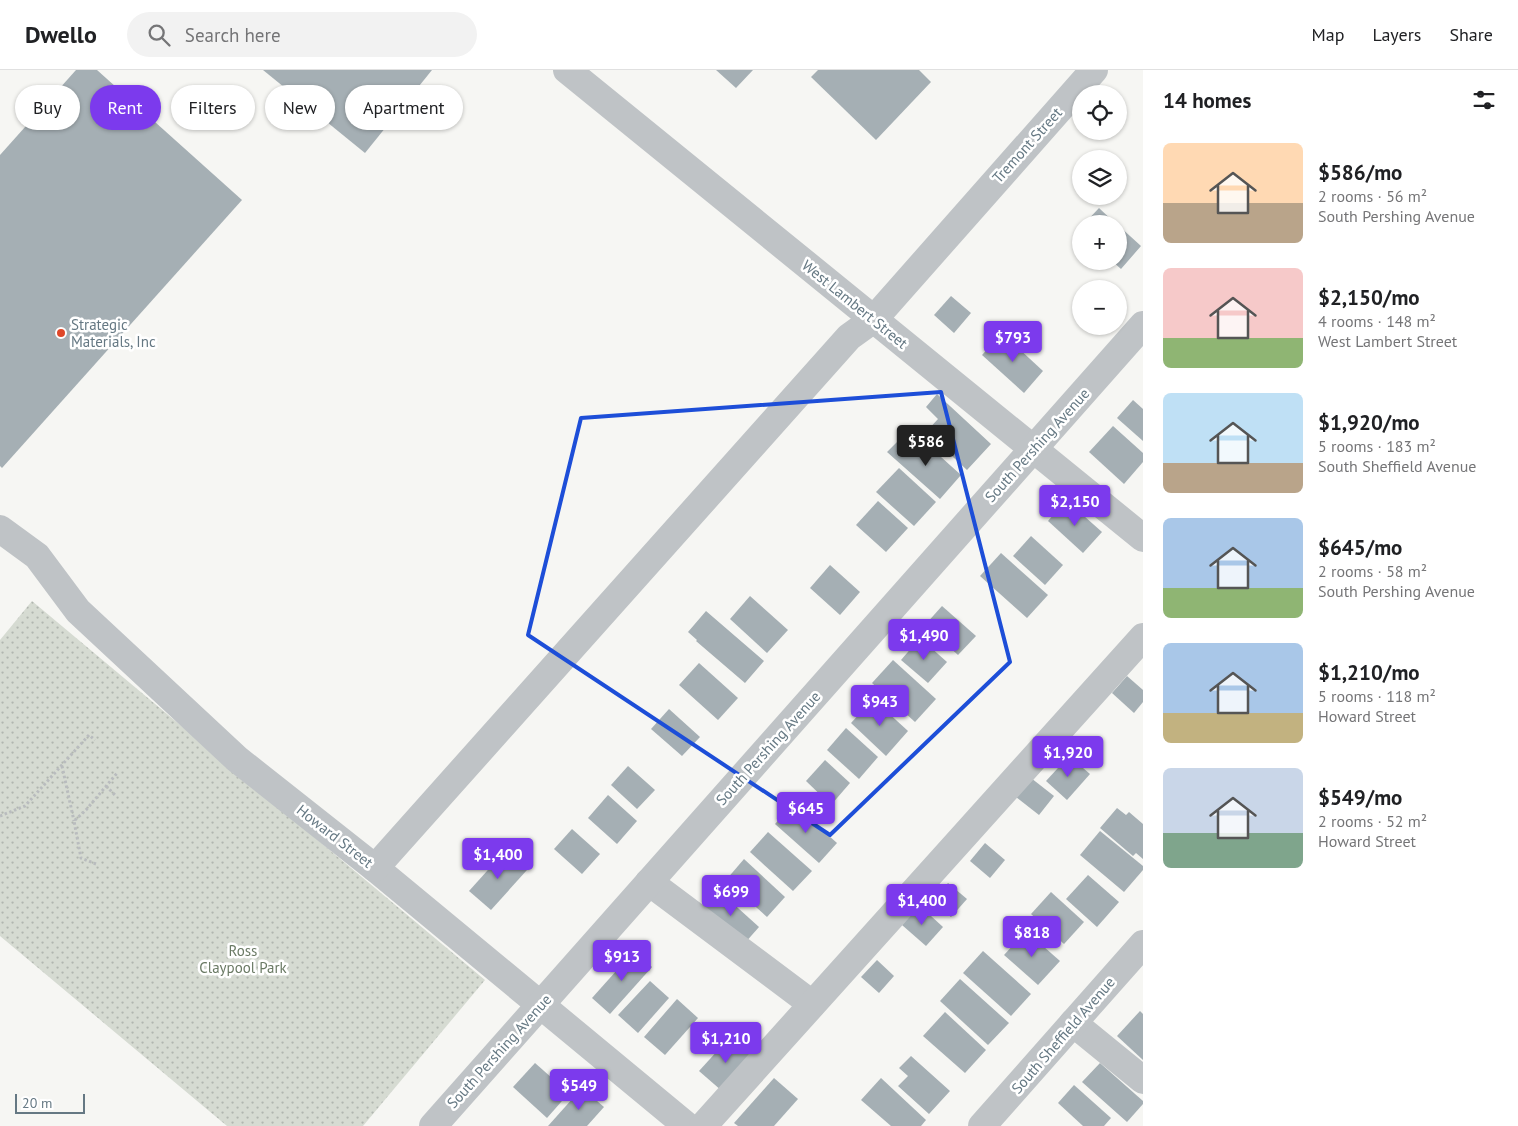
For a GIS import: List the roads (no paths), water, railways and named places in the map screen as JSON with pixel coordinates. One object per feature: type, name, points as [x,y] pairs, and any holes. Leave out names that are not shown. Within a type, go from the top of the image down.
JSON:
[{"type":"street","name":"West Lambert Street","points":[[567,70],[1143,538]]},
{"type":"street","name":"Tremont Street","points":[[375,868],[849,337],[874,319],[1094,70]]},
{"type":"street","name":"South Pershing Avenue","points":[[433,1126],[1143,325]]},
{"type":"street","name":"Howard Street","points":[[0,529],[37,556],[78,611],[237,759],[375,868],[687,1126]]},
{"type":"street","points":[[703,1126],[1143,637]]},
{"type":"street","points":[[649,882],[812,1004]]},
{"type":"street","name":"South Sheffield Avenue","points":[[982,1126],[1143,944]]},
{"type":"street","points":[[1073,1023],[1143,1080]]},
{"type":"place","name":"Strategic Materials, Inc","points":[[61,333]]},
{"type":"park label","name":"Ross Claypool Park","points":[[243,958]]}]
